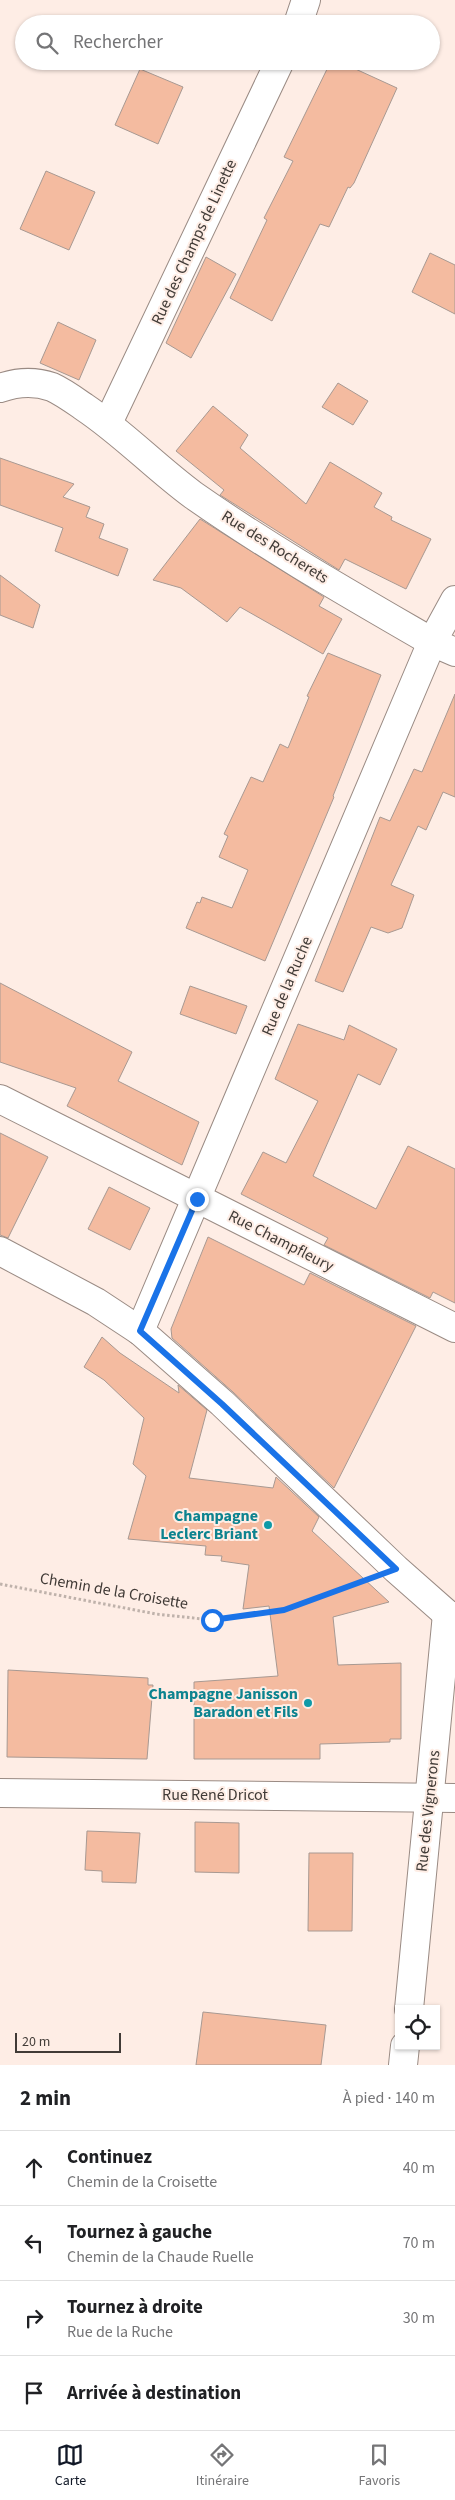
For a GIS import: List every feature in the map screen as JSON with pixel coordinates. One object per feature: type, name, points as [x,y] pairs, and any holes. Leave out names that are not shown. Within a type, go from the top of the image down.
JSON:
[{"type":"street","points":[[301,15],[306,0]]},
{"type":"street","name":"Rue des Champs de Linette","points":[[108,423],[276,70]]},
{"type":"street","name":"Rue des Rocherets","points":[[0,388],[17,383],[35,383],[52,387],[108,423],[200,499],[282,554],[443,647]]},
{"type":"street","name":"Rue de la Ruche","points":[[140,1331],[443,647],[455,600]]},
{"type":"street","name":"Rue Champfleury","points":[[0,1099],[455,1328]]},
{"type":"street","points":[[0,1251],[96,1302],[140,1331],[229,1410],[396,1569],[452,1610]]},
{"type":"street","name":"Rue des Vignerons","points":[[410,2005],[442,1797],[452,1610]]},
{"type":"street","name":"Rue René Dricot","points":[[0,1793],[442,1797]]},
{"type":"street","points":[[403,2065],[405,2050]]},
{"type":"path","name":"Chemin de la Croisette","points":[[0,1584],[156,1614],[212,1620],[284,1610],[396,1569]]},
{"type":"building","points":[[140,70],[183,87],[158,144],[115,125]]},
{"type":"building","points":[[327,70],[358,70],[397,88],[354,183],[350,188],[348,187],[329,227],[320,224],[272,321],[230,298],[267,220],[264,218],[293,161],[284,157]]},
{"type":"building","points":[[46,171],[95,192],[69,250],[20,229]]},
{"type":"building","points":[[430,253],[455,265],[455,314],[412,292]]},
{"type":"building","points":[[206,257],[236,274],[191,358],[166,343]]},
{"type":"building","points":[[58,322],[96,340],[79,380],[40,363]]},
{"type":"building","points":[[338,383],[368,401],[353,425],[322,407]]},
{"type":"building","points":[[213,406],[248,435],[240,448],[306,504],[330,462],[382,493],[374,507],[392,517],[391,520],[431,539],[406,589],[345,559],[339,570],[220,495],[224,490],[176,451]]},
{"type":"building","points":[[0,458],[74,484],[63,497],[90,507],[86,517],[104,524],[99,538],[128,549],[118,576],[55,551],[63,528],[0,505]]},
{"type":"building","points":[[200,519],[324,597],[319,606],[342,619],[323,654],[240,607],[227,622],[181,588],[153,580]]},
{"type":"building","points":[[0,575],[40,605],[33,628],[0,615]]},
{"type":"building","points":[[328,653],[381,675],[334,797],[265,961],[186,928],[197,902],[200,903],[202,897],[232,908],[248,870],[219,857],[228,836],[224,834],[251,777],[263,782],[280,744],[288,748],[309,697],[307,696]]},
{"type":"building","points":[[455,694],[455,797],[443,792],[426,830],[418,826],[391,885],[414,895],[402,928],[388,933],[371,927],[343,992],[315,981],[380,817],[390,821],[414,769],[422,772]]},
{"type":"building","points":[[0,983],[132,1052],[118,1081],[199,1122],[182,1165],[67,1106],[76,1088],[0,1062]]},
{"type":"building","points":[[190,986],[247,1006],[236,1034],[180,1014]]},
{"type":"building","points":[[298,1024],[344,1040],[349,1025],[397,1049],[380,1085],[358,1074],[313,1176],[376,1209],[408,1146],[455,1169],[455,1303],[433,1292],[430,1298],[324,1245],[328,1238],[241,1194],[263,1152],[286,1163],[318,1101],[275,1079]]},
{"type":"building","points":[[0,1133],[48,1157],[8,1238],[0,1235]]},
{"type":"building","points":[[109,1187],[150,1208],[130,1250],[88,1229]]},
{"type":"building","points":[[208,1237],[304,1285],[310,1273],[416,1326],[334,1488],[233,1392],[172,1338],[171,1329]]},
{"type":"building","points":[[102,1337],[120,1353],[179,1393],[178,1385],[207,1410],[189,1478],[273,1488],[276,1477],[319,1517],[312,1531],[389,1602],[333,1617],[338,1665],[401,1663],[401,1739],[390,1739],[390,1742],[320,1744],[320,1759],[194,1759],[194,1682],[278,1676],[269,1606],[243,1609],[249,1565],[221,1561],[222,1556],[205,1555],[206,1546],[128,1539],[146,1476],[133,1464],[144,1418],[104,1380],[84,1367]]},
{"type":"building","points":[[8,1670],[148,1678],[148,1685],[153,1685],[147,1759],[7,1757]]},
{"type":"building","points":[[195,1822],[239,1823],[239,1873],[195,1872]]},
{"type":"building","points":[[87,1831],[140,1833],[136,1883],[102,1882],[102,1871],[85,1870]]},
{"type":"building","points":[[309,1853],[353,1853],[352,1931],[308,1931]]},
{"type":"building","points":[[203,2012],[326,2025],[321,2065],[196,2065]]},
{"type":"place","name":"Champagne Leclerc Briant","points":[[268,1525]]},
{"type":"place","name":"Champagne Janisson Baradon et Fils","points":[[308,1703]]},
{"type":"route","points":[[197,1199],[140,1331],[222,1404],[396,1569],[284,1610],[212,1620]]}]
